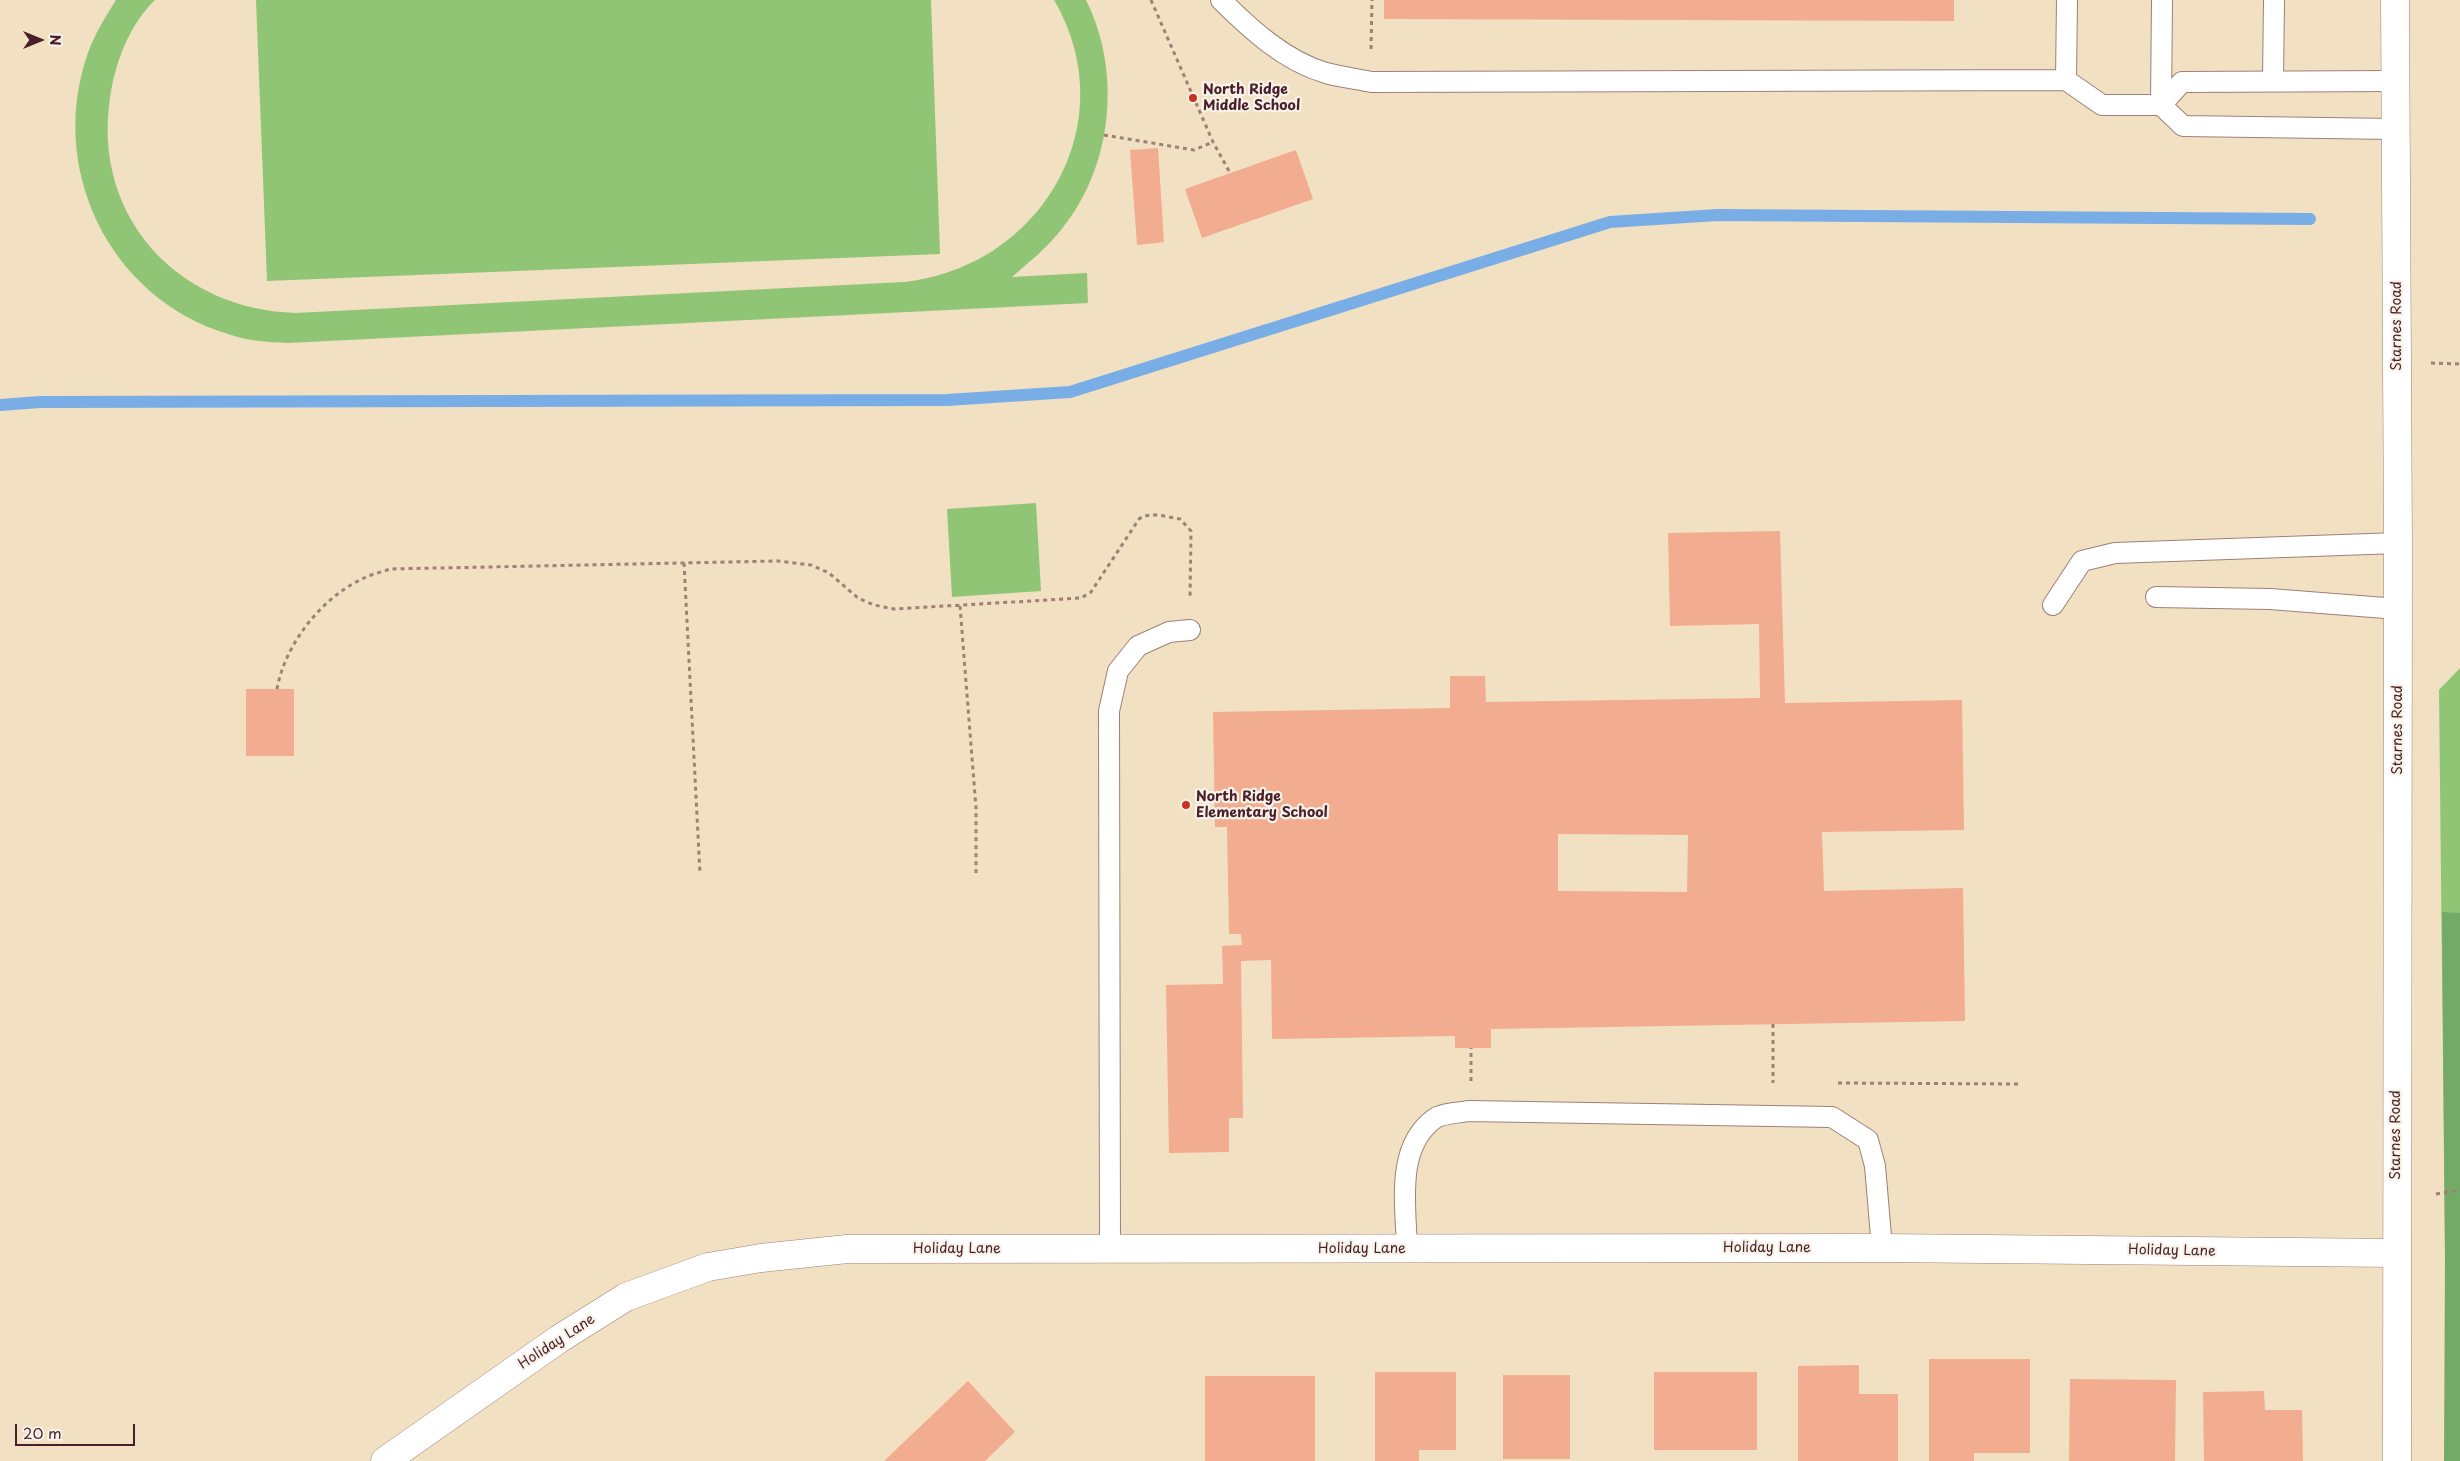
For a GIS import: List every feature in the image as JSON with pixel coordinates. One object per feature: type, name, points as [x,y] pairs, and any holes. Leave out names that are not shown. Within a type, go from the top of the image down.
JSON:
[{"type":"street","name":"Starnes Road","points":[[2395,0],[2398,543],[2397,1461]]},
{"type":"street","name":"Holiday Lane","points":[[385,1461],[559,1339],[626,1297],[708,1267],[761,1258],[847,1249],[1882,1248],[2396,1252]]},
{"type":"lane","points":[[1221,0],[1243,22],[1288,56],[1324,72],[1372,82],[2066,80],[2102,106],[2161,105],[2183,126],[2395,129]]},
{"type":"lane","points":[[2066,80],[2067,0]]},
{"type":"lane","points":[[2161,105],[2162,0]]},
{"type":"lane","points":[[2273,81],[2274,0]]},
{"type":"lane","points":[[2161,105],[2182,82],[2395,81]]},
{"type":"lane","points":[[2053,605],[2082,562],[2115,553],[2398,543]]},
{"type":"lane","points":[[2156,597],[2270,599],[2398,609]]},
{"type":"lane","points":[[1110,1248],[1109,711],[1118,671],[1138,646],[1169,632],[1190,630]]},
{"type":"lane","points":[[1407,1249],[1406,1167],[1414,1139],[1436,1117],[1468,1111],[1832,1117],[1868,1140],[1875,1166],[1882,1248]]},
{"type":"path","points":[[1151,0],[1214,142],[1229,171]]},
{"type":"path","points":[[1371,42],[1372,0]]},
{"type":"path","points":[[1104,135],[1194,150],[1214,142]]},
{"type":"path","points":[[277,689],[284,661],[298,637],[319,613],[339,593],[364,578],[390,569],[778,562],[811,565],[829,573],[858,598],[874,605],[894,609],[1080,598],[1086,596],[1139,519],[1144,516],[1180,519],[1191,531],[1190,630]]},
{"type":"path","points":[[684,563],[700,874]]},
{"type":"path","points":[[960,606],[976,808],[976,873]]},
{"type":"path","points":[[1772,1024],[1772,1082]]},
{"type":"path","points":[[1471,1048],[1471,1081]]},
{"type":"path","points":[[1838,1083],[2022,1084]]},
{"type":"path","points":[[2436,1194],[2460,1190]]},
{"type":"green space","points":[[116,0],[155,0],[138,21],[125,45],[115,71],[110,98],[108,141],[115,181],[130,217],[152,249],[180,275],[214,294],[253,307],[295,313],[904,282],[953,271],[996,249],[1031,219],[1058,182],[1075,139],[1080,94],[1074,47],[1054,0],[1086,0],[1097,28],[1105,57],[1108,88],[1101,149],[1092,178],[1078,205],[1061,230],[1038,255],[1012,277],[1087,273],[1088,303],[288,343],[257,341],[228,334],[186,316],[150,291],[120,259],[97,222],[82,181],[76,138],[78,94],[89,50],[98,30]]},
{"type":"green space","points":[[256,0],[931,0],[940,254],[267,281]]},
{"type":"green space","points":[[1036,503],[1041,591],[952,597],[947,509]]},
{"type":"green space","points":[[2460,668],[2460,1256],[2445,1256],[2439,690]]},
{"type":"green space","points":[[2442,912],[2460,913],[2460,1461],[2444,1461],[2445,1256]]},
{"type":"building","points":[[1384,0],[1954,0],[1954,21],[1384,19]]},
{"type":"building","points":[[1158,148],[1164,242],[1137,245],[1130,150]]},
{"type":"building","points":[[1296,150],[1313,199],[1202,238],[1185,189]]},
{"type":"building","points":[[1780,531],[1785,703],[1962,700],[1964,830],[1822,832],[1824,891],[1963,888],[1965,1021],[1491,1029],[1491,1048],[1455,1048],[1455,1036],[1272,1039],[1271,960],[1241,961],[1243,1118],[1229,1118],[1229,1152],[1169,1153],[1166,985],[1223,984],[1222,946],[1242,945],[1241,934],[1229,934],[1227,827],[1215,827],[1213,712],[1450,708],[1450,676],[1485,676],[1486,702],[1760,698],[1759,624],[1670,626],[1668,533]],"holes":[[[1558,834],[1688,835],[1687,892],[1558,891]]]},
{"type":"building","points":[[246,689],[294,689],[294,756],[246,756]]},
{"type":"building","points":[[1929,1359],[2030,1359],[2030,1453],[1974,1453],[1974,1461],[1929,1461]]},
{"type":"building","points":[[1859,1365],[1859,1394],[1898,1394],[1898,1461],[1798,1461],[1798,1366]]},
{"type":"building","points":[[1375,1372],[1456,1372],[1456,1450],[1419,1450],[1419,1461],[1375,1461]]},
{"type":"building","points":[[1654,1372],[1757,1372],[1757,1450],[1654,1450]]},
{"type":"building","points":[[1503,1375],[1570,1375],[1570,1459],[1503,1459]]},
{"type":"building","points":[[1205,1376],[1315,1376],[1315,1461],[1205,1461]]},
{"type":"building","points":[[2070,1379],[2176,1380],[2175,1461],[2069,1461]]},
{"type":"building","points":[[968,1381],[1015,1432],[985,1461],[884,1461]]},
{"type":"building","points":[[2264,1391],[2265,1410],[2302,1410],[2303,1461],[2204,1461],[2203,1392]]},
{"type":"waterway","points":[[0,405],[40,402],[947,400],[1070,392],[1610,222],[1717,215],[2310,219]]},
{"type":"place","name":"North Ridge Middle School","points":[[1193,98]]},
{"type":"place","name":"North Ridge Elementary School","points":[[1186,805]]}]
